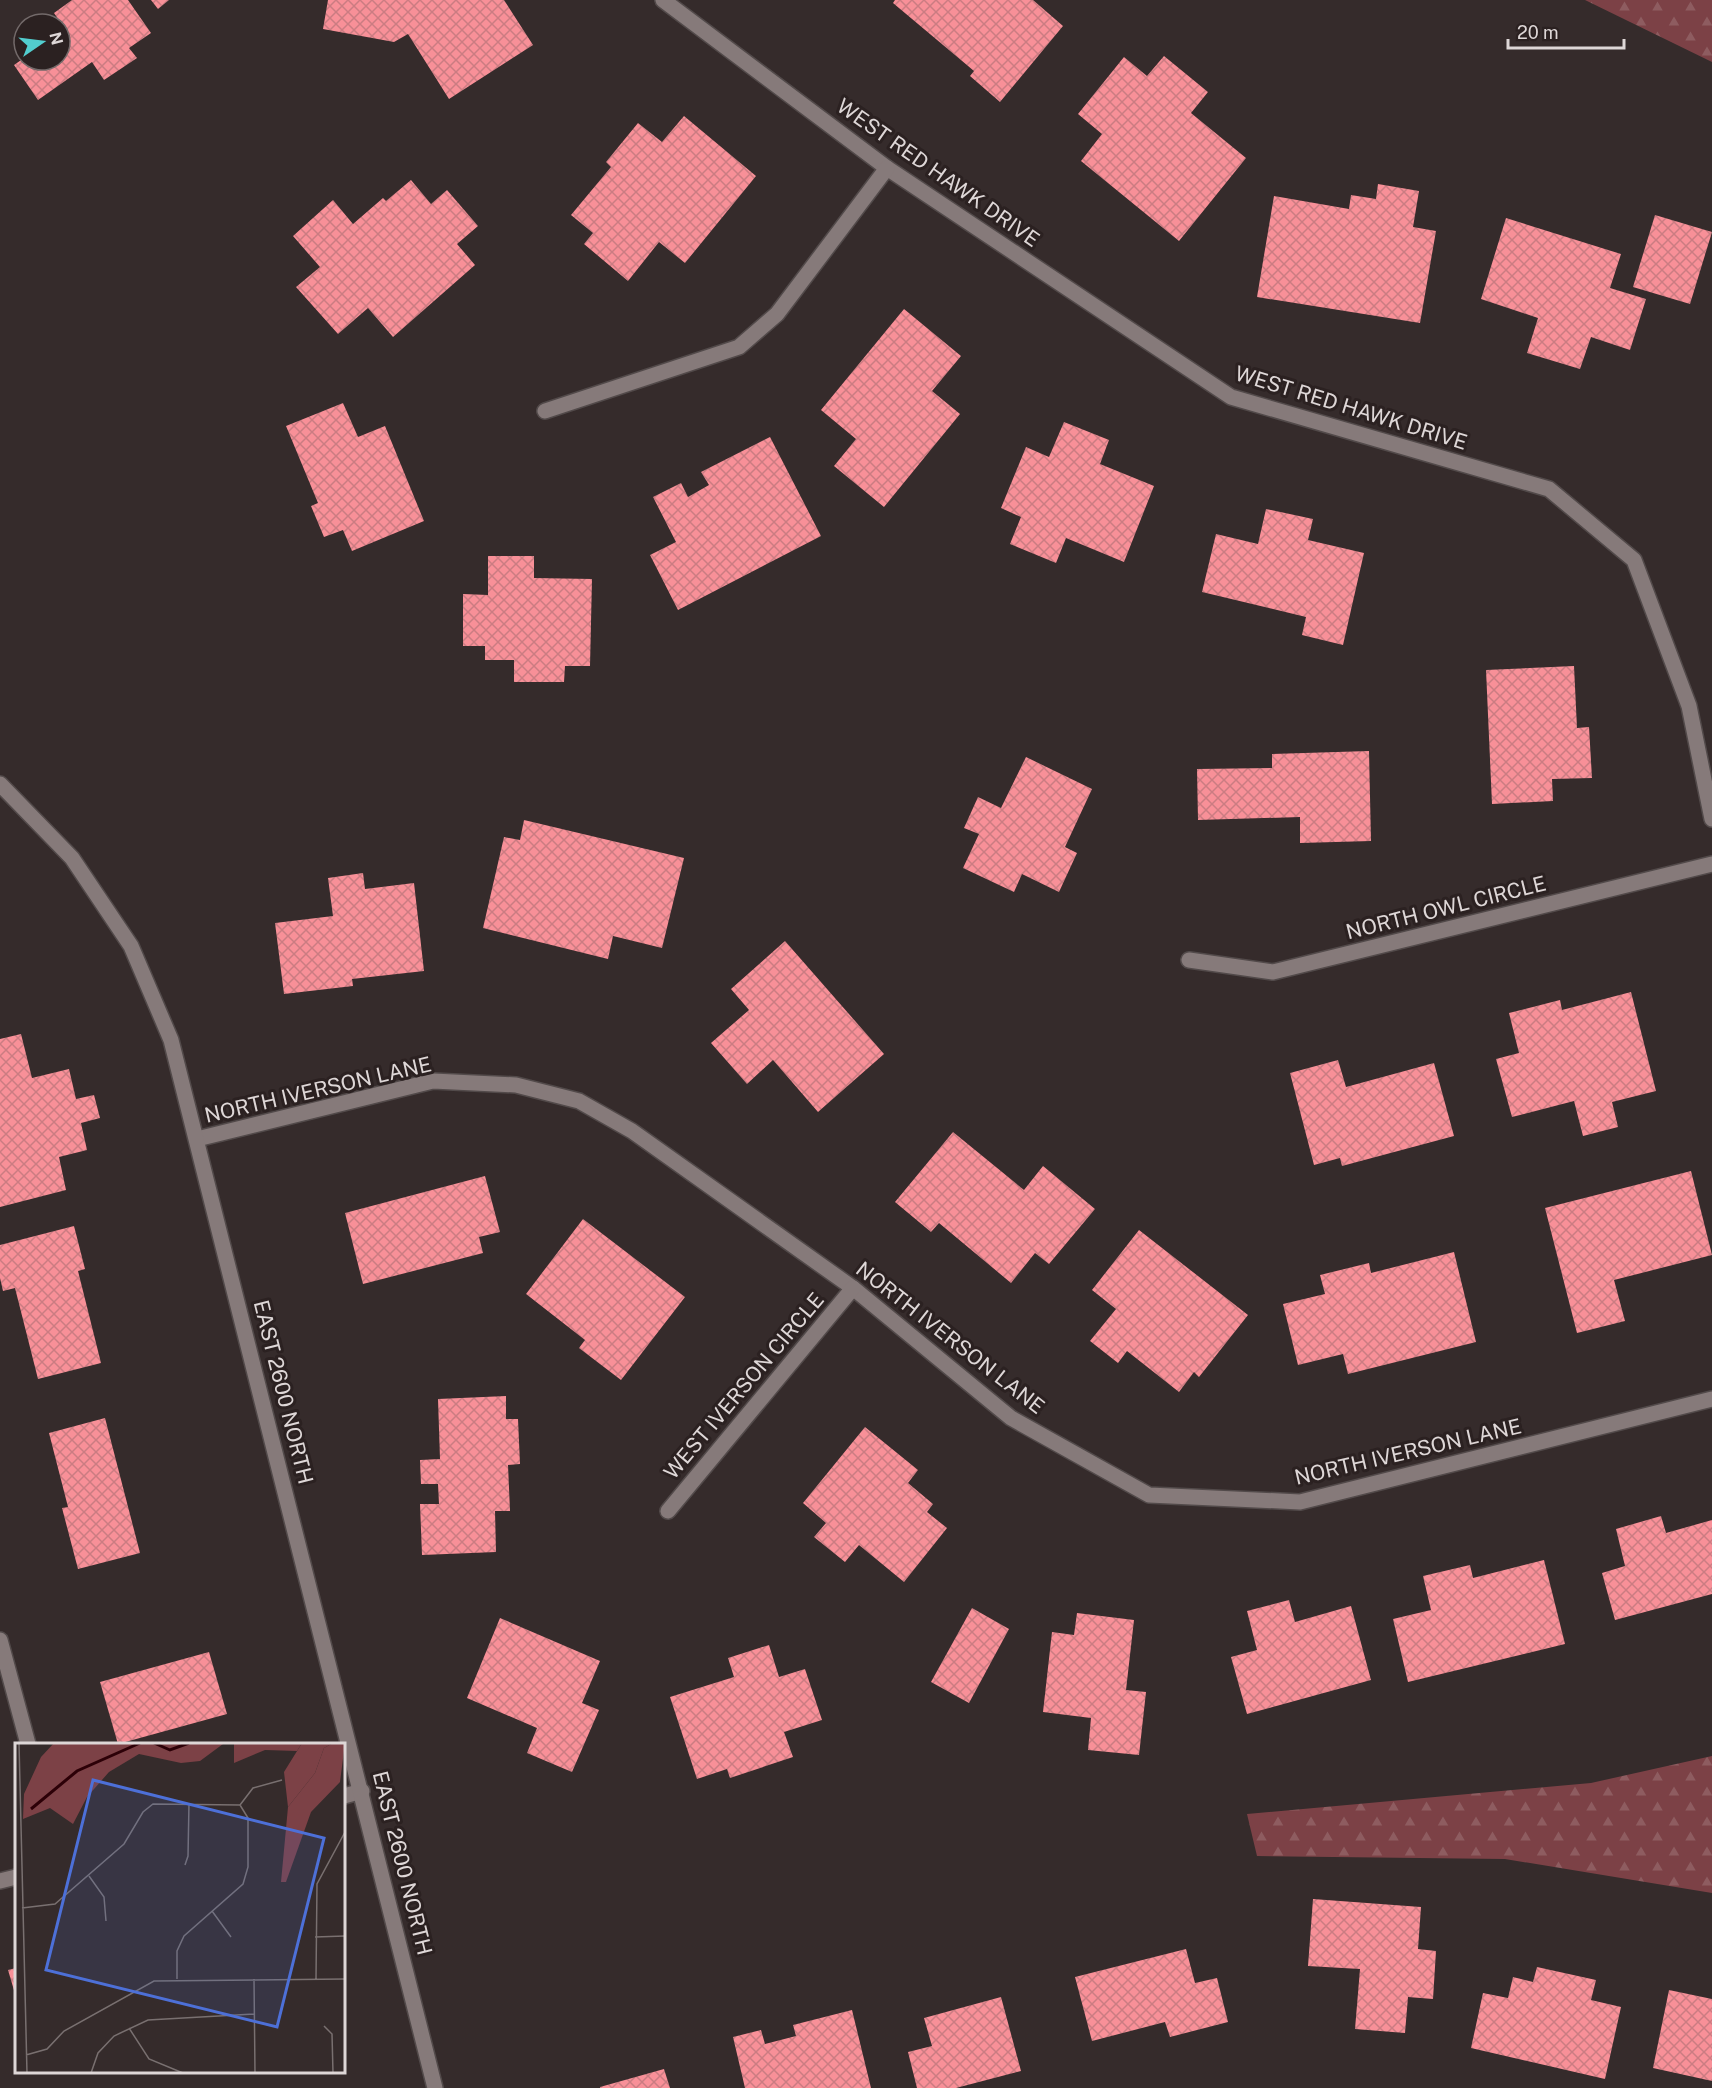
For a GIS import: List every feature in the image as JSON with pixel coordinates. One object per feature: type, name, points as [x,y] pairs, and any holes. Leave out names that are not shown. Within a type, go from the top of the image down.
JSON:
[{"type":"street","name":"WEST RED HAWK DRIVE","points":[[663,0],[887,168],[1231,397],[1549,489],[1634,560],[1689,706],[1712,819]]},
{"type":"street","points":[[545,411],[738,347],[777,314],[887,168]]},
{"type":"street","name":"EAST 2600 NORTH","points":[[0,784],[72,858],[131,946],[171,1040],[435,2088]]},
{"type":"street","name":"NORTH OWL CIRCLE","points":[[1189,960],[1273,972],[1712,864]]},
{"type":"street","name":"NORTH IVERSON LANE","points":[[197,1139],[433,1081],[516,1085],[579,1101],[632,1131],[853,1288],[1011,1418],[1149,1495],[1300,1502],[1712,1399]]},
{"type":"street","name":"WEST IVERSON CIRCLE","points":[[668,1511],[853,1288]]},
{"type":"street","points":[[0,1640],[28,1743]]},
{"type":"street","points":[[345,1796],[362,1791]]},
{"type":"street","points":[[0,1881],[15,1876]]},
{"type":"green space","points":[[1585,0],[1712,0],[1712,62]]},
{"type":"green space","points":[[1712,1756],[1712,1893],[1505,1859],[1257,1856],[1247,1814],[1591,1783]]},
{"type":"building","points":[[72,0],[128,0],[151,33],[129,48],[137,58],[104,80],[92,62],[38,100],[19,72],[72,72],[72,12],[55,12]]},
{"type":"building","points":[[151,0],[169,0],[158,9]]},
{"type":"building","points":[[328,0],[504,0],[533,45],[449,99],[408,34],[394,42],[323,29]]},
{"type":"building","points":[[895,0],[1033,0],[1063,26],[1000,102],[970,76],[974,71],[893,3]]},
{"type":"building","points":[[1164,56],[1208,92],[1191,113],[1246,158],[1179,241],[1081,161],[1102,134],[1078,114],[1124,57],[1147,76]]},
{"type":"building","points":[[684,116],[756,176],[685,263],[659,242],[628,281],[584,244],[593,233],[571,215],[611,167],[606,162],[638,123],[662,142]]},
{"type":"building","points":[[411,180],[431,204],[447,190],[478,226],[457,244],[475,265],[393,337],[368,308],[338,334],[296,287],[320,267],[293,236],[333,200],[353,224],[383,198],[386,201]]},
{"type":"building","points":[[1378,184],[1419,191],[1413,227],[1436,231],[1420,323],[1257,297],[1274,196],[1349,209],[1351,195],[1376,199]]},
{"type":"building","points":[[1655,215],[1712,232],[1690,304],[1633,287]]},
{"type":"building","points":[[1506,218],[1621,254],[1610,288],[1646,299],[1630,350],[1591,337],[1580,369],[1527,353],[1538,318],[1481,299]]},
{"type":"building","points":[[904,309],[961,356],[932,391],[960,414],[884,507],[834,466],[856,439],[821,410]]},
{"type":"building","points":[[343,403],[358,437],[385,426],[424,521],[352,551],[343,530],[324,537],[311,506],[318,503],[286,426]]},
{"type":"building","points":[[1064,422],[1109,440],[1100,464],[1154,486],[1124,562],[1066,538],[1056,563],[1010,544],[1021,517],[1001,508],[1026,447],[1049,457]]},
{"type":"building","points":[[770,437],[821,536],[678,610],[650,555],[676,542],[653,497],[681,483],[688,497],[709,485],[701,472]]},
{"type":"building","points":[[1266,509],[1313,519],[1308,540],[1364,553],[1343,645],[1302,635],[1306,617],[1202,592],[1216,534],[1258,544]]},
{"type":"building","points":[[488,556],[534,556],[534,578],[592,579],[590,666],[565,666],[564,682],[514,682],[514,660],[485,660],[485,646],[463,646],[463,594],[488,595]]},
{"type":"building","points":[[1574,666],[1577,728],[1589,727],[1592,778],[1552,779],[1553,801],[1492,804],[1486,670]]},
{"type":"building","points":[[1369,751],[1371,841],[1300,843],[1300,817],[1198,820],[1197,769],[1272,768],[1272,754]]},
{"type":"building","points":[[1026,757],[1092,789],[1065,847],[1077,853],[1059,892],[1022,874],[1014,892],[963,868],[979,834],[964,828],[978,797],[1001,808]]},
{"type":"building","points":[[524,820],[684,858],[662,948],[613,936],[608,959],[483,928],[504,837],[520,840]]},
{"type":"building","points":[[363,873],[365,889],[414,883],[424,971],[352,979],[353,986],[284,994],[275,923],[333,916],[328,878]]},
{"type":"building","points":[[785,941],[884,1054],[818,1112],[773,1060],[747,1084],[711,1043],[749,1010],[731,989]]},
{"type":"building","points":[[1631,992],[1656,1091],[1612,1102],[1618,1127],[1583,1136],[1574,1101],[1512,1117],[1496,1059],[1519,1053],[1509,1013],[1560,1000],[1562,1010]]},
{"type":"building","points":[[21,1034],[32,1078],[69,1069],[76,1099],[94,1095],[100,1118],[81,1123],[87,1150],[59,1157],[66,1190],[0,1207],[0,1039]]},
{"type":"building","points":[[1338,1060],[1346,1087],[1434,1063],[1454,1136],[1342,1166],[1340,1158],[1314,1165],[1290,1073]]},
{"type":"building","points":[[953,1132],[1024,1190],[1043,1166],[1095,1209],[1049,1264],[1035,1253],[1011,1283],[939,1223],[931,1232],[895,1202]]},
{"type":"building","points":[[1691,1171],[1712,1255],[1614,1280],[1625,1321],[1577,1333],[1545,1208]]},
{"type":"building","points":[[485,1176],[500,1232],[479,1237],[483,1253],[363,1284],[345,1213]]},
{"type":"building","points":[[583,1219],[685,1297],[621,1380],[579,1348],[585,1340],[526,1294]]},
{"type":"building","points":[[74,1226],[85,1269],[78,1271],[101,1363],[38,1379],[15,1288],[3,1291],[0,1278],[0,1245]]},
{"type":"building","points":[[1139,1230],[1248,1315],[1199,1377],[1194,1372],[1179,1392],[1127,1351],[1118,1363],[1090,1341],[1116,1309],[1092,1290]]},
{"type":"building","points":[[1454,1252],[1476,1342],[1348,1374],[1343,1354],[1298,1365],[1283,1304],[1325,1294],[1320,1275],[1369,1263],[1371,1273]]},
{"type":"building","points":[[506,1396],[506,1419],[518,1419],[520,1464],[508,1465],[510,1511],[495,1511],[496,1552],[422,1555],[420,1504],[439,1504],[438,1484],[421,1484],[420,1460],[440,1459],[438,1399]]},
{"type":"building","points":[[105,1418],[140,1553],[78,1569],[62,1508],[68,1507],[49,1433]]},
{"type":"building","points":[[865,1427],[918,1470],[908,1483],[933,1504],[927,1512],[947,1528],[904,1582],[859,1545],[845,1562],[814,1537],[826,1523],[803,1503]]},
{"type":"building","points":[[1661,1516],[1666,1533],[1712,1520],[1712,1594],[1615,1620],[1602,1573],[1625,1566],[1616,1529]]},
{"type":"building","points":[[1544,1560],[1565,1644],[1408,1682],[1393,1619],[1431,1610],[1423,1576],[1470,1565],[1473,1578]]},
{"type":"building","points":[[1289,1600],[1295,1622],[1351,1606],[1371,1680],[1247,1714],[1231,1657],[1257,1650],[1247,1611]]},
{"type":"building","points":[[972,1608],[1009,1629],[969,1703],[931,1682]]},
{"type":"building","points":[[1077,1613],[1134,1620],[1126,1690],[1146,1692],[1139,1755],[1088,1750],[1091,1718],[1043,1712],[1052,1632],[1074,1635]]},
{"type":"building","points":[[500,1618],[600,1661],[582,1703],[599,1710],[572,1772],[527,1753],[537,1728],[467,1698]]},
{"type":"building","points":[[769,1645],[779,1677],[805,1669],[822,1720],[784,1732],[793,1757],[730,1778],[727,1769],[697,1779],[670,1697],[734,1677],[728,1658]]},
{"type":"building","points":[[209,1652],[227,1714],[118,1743],[100,1682]]},
{"type":"building","points":[[1313,1899],[1421,1907],[1418,1949],[1436,1951],[1433,1999],[1408,1997],[1405,2033],[1355,2029],[1360,1969],[1308,1966]]},
{"type":"building","points":[[1186,1949],[1195,1983],[1217,1978],[1228,2022],[1170,2037],[1165,2022],[1092,2041],[1075,1977]]},
{"type":"building","points":[[1537,1967],[1596,1980],[1591,2000],[1621,2007],[1605,2079],[1471,2048],[1483,1993],[1508,1998],[1513,1977],[1533,1982]]},
{"type":"building","points":[[15,1968],[15,1994],[8,1970]]},
{"type":"building","points":[[1669,1990],[1712,1999],[1712,2081],[1653,2068]]},
{"type":"building","points":[[1001,1997],[1021,2071],[956,2088],[917,2088],[908,2052],[932,2046],[924,2018]]},
{"type":"building","points":[[852,2010],[871,2088],[745,2088],[733,2037],[761,2030],[765,2044],[796,2036],[793,2025]]},
{"type":"building","points":[[664,2069],[670,2088],[600,2088],[600,2087]]}]
